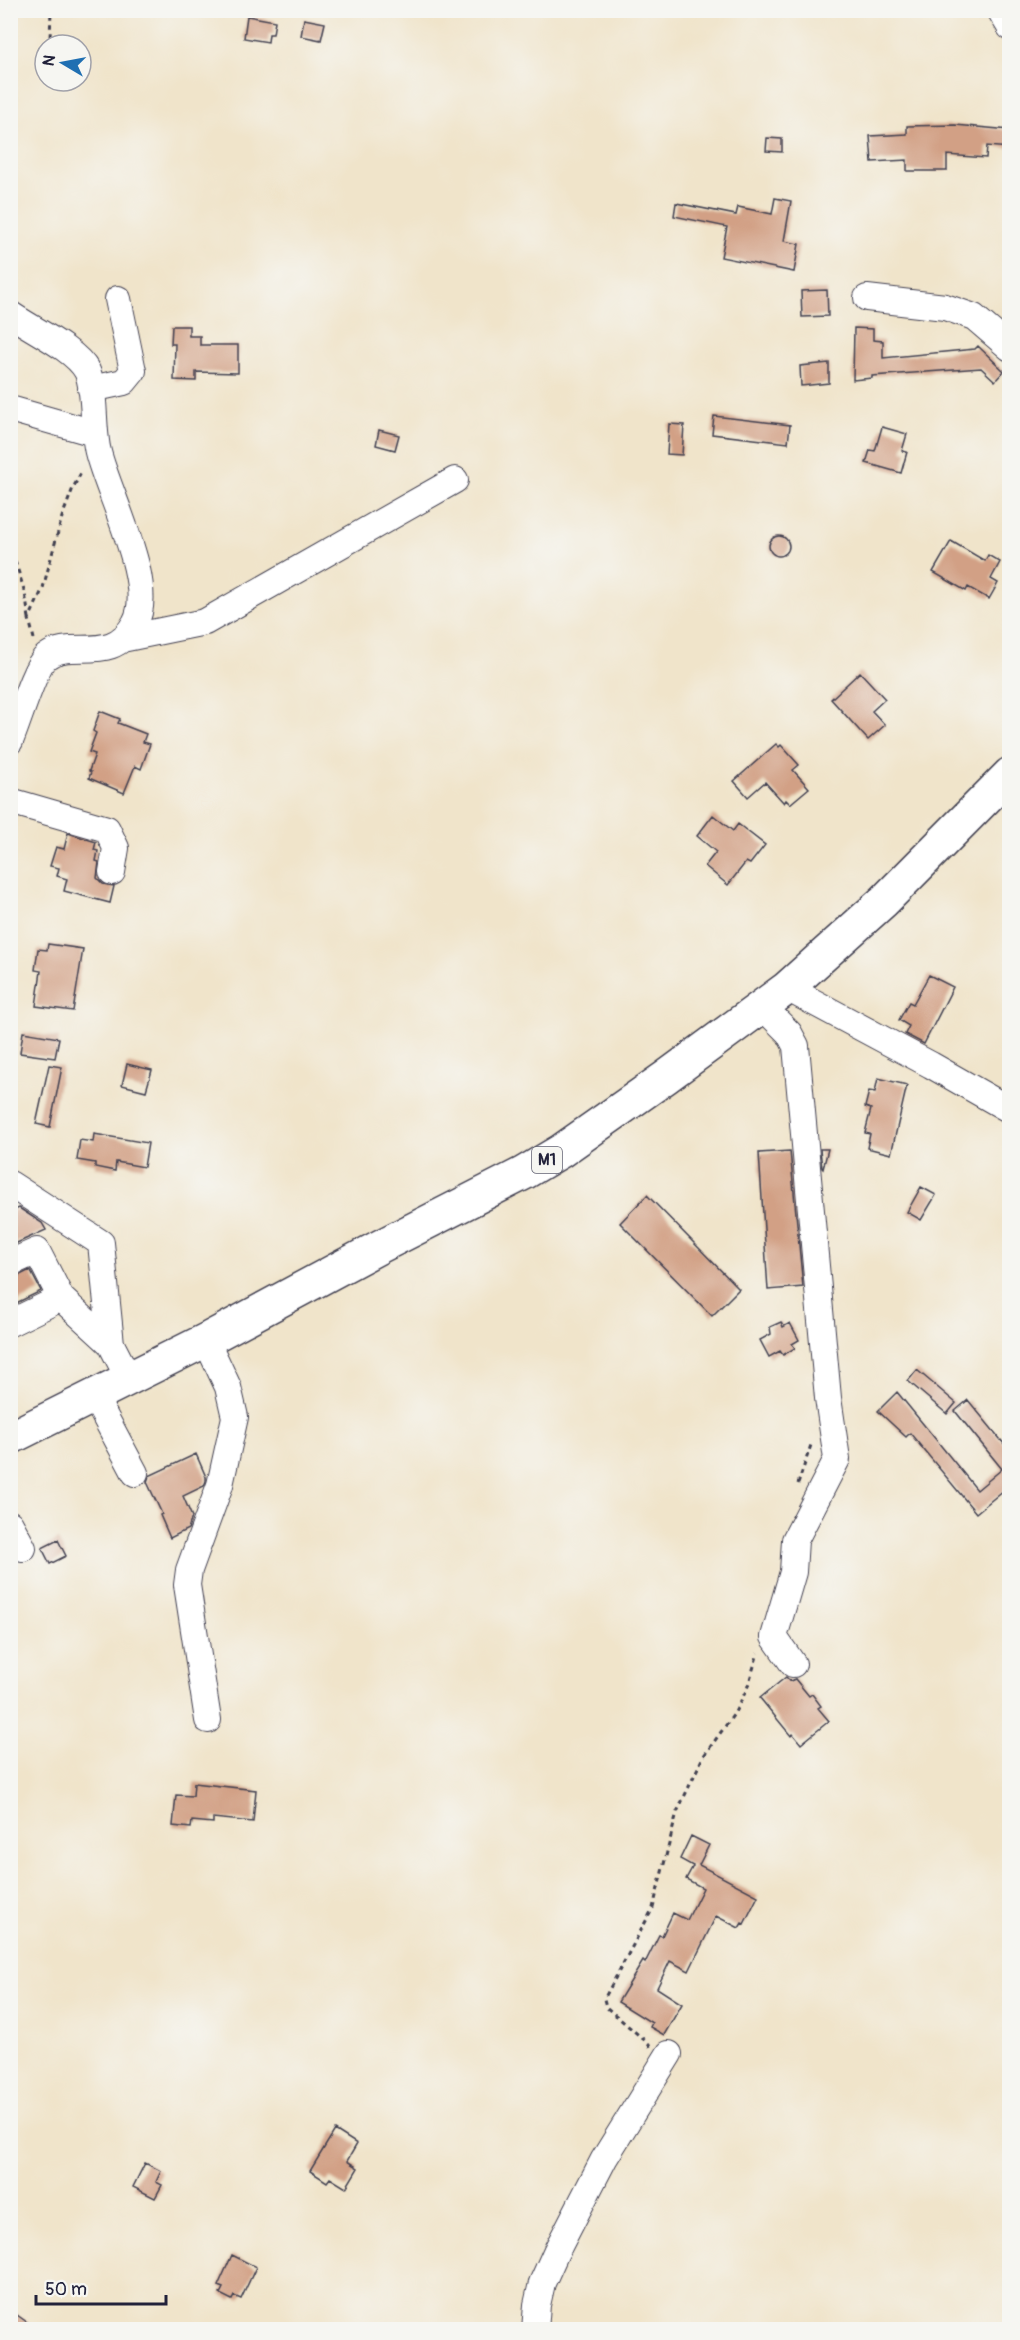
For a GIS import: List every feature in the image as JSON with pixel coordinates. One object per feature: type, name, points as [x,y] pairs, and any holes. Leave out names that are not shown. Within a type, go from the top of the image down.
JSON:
[{"type":"highway","name":"M1","points":[[10,1438],[206,1340],[381,1246],[524,1173],[561,1151],[775,997],[884,901],[1010,774]]},
{"type":"street","points":[[1000,10],[1010,27]]},
{"type":"street","points":[[867,298],[945,307],[974,317],[1010,348]]},
{"type":"street","points":[[91,389],[124,382],[133,371],[118,299]]},
{"type":"street","points":[[10,314],[78,360],[87,372],[96,442],[134,554],[141,595],[137,620],[130,632],[115,644],[102,648],[60,651],[46,657],[39,668],[10,741]]},
{"type":"street","points":[[10,410],[96,442]]},
{"type":"street","points":[[122,639],[205,622],[455,480]]},
{"type":"street","points":[[10,801],[106,829],[116,848],[112,872]]},
{"type":"street","points":[[775,997],[931,1065],[1010,1110]]},
{"type":"street","points":[[775,997],[796,1046],[828,1398],[837,1459],[795,1540],[793,1572],[774,1637],[793,1664]]},
{"type":"street","points":[[10,1184],[101,1243],[111,1344]]},
{"type":"street","points":[[10,1263],[37,1251],[61,1298],[111,1344],[129,1379]]},
{"type":"street","points":[[10,1323],[61,1298]]},
{"type":"street","points":[[206,1340],[228,1387],[235,1417],[220,1485],[189,1570],[187,1585],[208,1720]]},
{"type":"street","points":[[94,1396],[135,1473]]},
{"type":"street","points":[[10,1524],[23,1548]]},
{"type":"street","points":[[535,2330],[542,2283],[555,2252],[604,2159],[669,2054]]},
{"type":"path","points":[[50,33],[51,10]]},
{"type":"path","points":[[29,619],[43,588],[62,517],[73,488],[96,442]]},
{"type":"path","points":[[10,544],[25,592],[37,648],[46,657]]},
{"type":"path","points":[[798,1487],[813,1441]]},
{"type":"path","points":[[652,2082],[649,2044],[606,2007],[604,1999],[653,1908],[677,1812],[704,1757],[735,1714],[747,1689],[760,1646]]},
{"type":"building","points":[[247,16],[275,21],[273,34],[269,34],[268,42],[244,38]]},
{"type":"building","points":[[304,19],[325,23],[321,40],[301,36]]},
{"type":"building","points":[[955,125],[1010,130],[1010,148],[987,146],[986,158],[947,155],[947,171],[907,171],[907,160],[872,162],[870,136],[907,134],[907,126]]},
{"type":"building","points":[[767,138],[782,139],[782,152],[766,151]]},
{"type":"building","points":[[775,198],[791,201],[784,241],[799,244],[794,272],[721,257],[727,227],[674,216],[676,203],[736,215],[738,207],[772,214]]},
{"type":"building","points":[[827,290],[828,316],[802,317],[801,291]]},
{"type":"building","points":[[172,326],[189,326],[189,336],[200,336],[200,345],[238,345],[238,373],[196,372],[196,381],[174,380],[175,344],[171,344]]},
{"type":"building","points":[[854,328],[873,329],[873,340],[883,341],[883,358],[975,349],[978,346],[1004,371],[995,381],[981,368],[872,376],[872,378],[853,380]]},
{"type":"building","points":[[829,363],[829,383],[801,386],[800,366]]},
{"type":"building","points":[[714,416],[790,425],[788,443],[712,434]]},
{"type":"building","points":[[669,424],[684,425],[682,455],[667,454]]},
{"type":"building","points":[[882,427],[907,434],[902,451],[907,452],[901,473],[866,463],[870,450],[875,451]]},
{"type":"building","points":[[379,430],[399,435],[395,450],[376,445]]},
{"type":"building","points":[[779,536],[786,539],[789,546],[786,553],[779,556],[772,553],[769,546],[772,539]]},
{"type":"building","points":[[951,541],[985,561],[988,555],[1000,562],[991,579],[998,583],[989,599],[968,587],[966,591],[933,572]]},
{"type":"building","points":[[860,672],[885,699],[872,711],[885,725],[868,740],[831,699]]},
{"type":"building","points":[[100,711],[120,719],[118,723],[146,734],[143,742],[150,744],[141,769],[135,766],[124,793],[89,778],[95,754],[89,752],[96,733],[93,731]]},
{"type":"building","points":[[776,744],[779,747],[781,745],[799,765],[793,770],[809,788],[790,804],[786,800],[784,803],[765,782],[748,797],[734,781]]},
{"type":"building","points":[[713,815],[733,831],[738,824],[765,845],[750,864],[746,862],[728,885],[705,866],[716,852],[697,836]]},
{"type":"building","points":[[68,833],[96,842],[94,850],[98,851],[96,861],[99,862],[97,878],[103,884],[114,886],[110,903],[64,891],[67,879],[57,876],[59,868],[50,866],[56,847],[64,849]]},
{"type":"building","points":[[48,944],[83,949],[73,1011],[36,1006],[41,971],[35,970],[38,949],[47,950]]},
{"type":"building","points":[[929,975],[953,987],[924,1044],[905,1034],[909,1026],[899,1020],[909,1002],[913,1004]]},
{"type":"building","points":[[23,1032],[59,1038],[55,1058],[20,1053]]},
{"type":"building","points":[[127,1064],[152,1070],[146,1091],[122,1085]]},
{"type":"building","points":[[49,1065],[62,1067],[50,1127],[36,1124]]},
{"type":"building","points":[[878,1078],[907,1085],[891,1154],[867,1148],[870,1134],[865,1133],[871,1109],[865,1107],[869,1091],[875,1092]]},
{"type":"building","points":[[94,1134],[148,1143],[144,1167],[116,1162],[115,1171],[95,1167],[95,1163],[77,1160],[80,1140],[93,1142]]},
{"type":"building","points":[[820,1149],[828,1149],[823,1169],[822,1168]]},
{"type":"building","points":[[790,1151],[803,1287],[768,1290],[759,1153]]},
{"type":"building","points":[[921,1187],[936,1195],[921,1220],[907,1212]]},
{"type":"building","points":[[647,1195],[739,1289],[712,1316],[620,1223]]},
{"type":"building","points":[[19,1208],[42,1223],[46,1230],[10,1246],[10,1212]]},
{"type":"building","points":[[30,1270],[41,1291],[10,1306],[10,1280]]},
{"type":"building","points":[[781,1322],[783,1327],[790,1323],[799,1340],[792,1344],[795,1348],[783,1355],[780,1351],[769,1357],[760,1340],[771,1334],[770,1327]]},
{"type":"building","points":[[917,1370],[956,1403],[947,1414],[908,1381]]},
{"type":"building","points":[[897,1392],[977,1490],[1002,1469],[955,1411],[968,1400],[1010,1451],[1010,1485],[976,1513],[910,1433],[906,1437],[878,1411]]},
{"type":"building","points":[[196,1454],[206,1481],[204,1486],[183,1496],[192,1517],[188,1529],[170,1538],[147,1482],[149,1476]]},
{"type":"building","points":[[58,1540],[66,1556],[50,1564],[42,1548]]},
{"type":"building","points":[[786,1677],[790,1681],[795,1679],[809,1696],[812,1694],[821,1706],[818,1708],[829,1721],[801,1744],[793,1734],[791,1736],[760,1698]]},
{"type":"building","points":[[194,1783],[256,1790],[253,1822],[213,1818],[213,1823],[192,1821],[191,1828],[173,1826],[176,1795],[193,1796]]},
{"type":"building","points":[[691,1836],[709,1845],[699,1865],[758,1896],[744,1924],[742,1923],[739,1928],[716,1916],[689,1971],[670,1961],[657,1988],[682,2004],[664,2035],[650,2027],[652,2023],[618,2002],[643,1961],[645,1963],[659,1935],[662,1936],[673,1913],[687,1920],[703,1888],[686,1879],[693,1866],[680,1859]]},
{"type":"building","points":[[335,2130],[357,2144],[347,2161],[358,2168],[346,2188],[330,2178],[327,2182],[310,2171]]},
{"type":"building","points":[[145,2163],[161,2171],[156,2182],[162,2185],[155,2198],[133,2187]]},
{"type":"building","points":[[232,2255],[256,2267],[241,2299],[234,2296],[232,2300],[220,2294],[223,2288],[218,2286]]},
{"type":"building","points":[[10,2310],[38,2330],[10,2330]]}]
